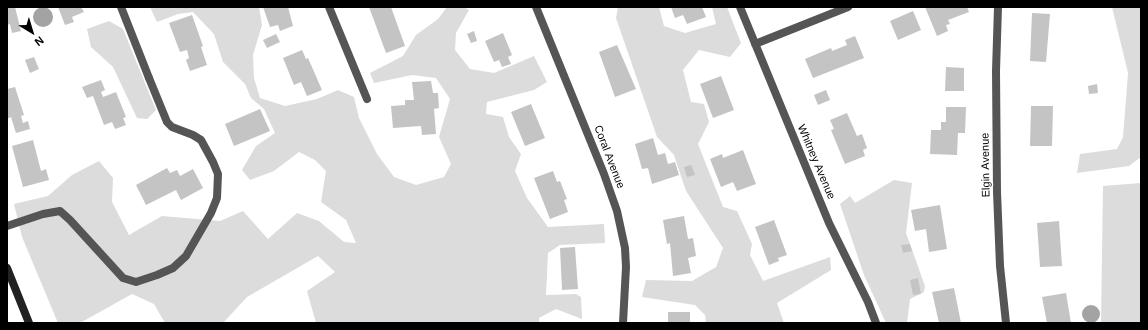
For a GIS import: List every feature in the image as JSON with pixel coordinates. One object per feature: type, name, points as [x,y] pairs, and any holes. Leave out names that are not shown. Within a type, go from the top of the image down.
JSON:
[{"type":"street","points":[[7,226],[43,214],[60,211],[123,278],[136,282],[167,270],[186,256],[211,213],[217,198],[218,174],[213,162],[201,140],[193,135],[172,127],[167,122],[121,7]]},
{"type":"street","points":[[329,7],[367,99]]},
{"type":"street","name":"Coral Avenue","points":[[536,7],[604,174],[622,229],[626,268],[623,323]]},
{"type":"street","name":"Whitney Avenue","points":[[740,7],[829,223],[868,302],[876,323]]},
{"type":"street","points":[[755,44],[848,7]]},
{"type":"street","name":"Elgin Avenue","points":[[998,7],[996,71],[997,192],[1000,266],[1006,323]]},
{"type":"street","points":[[7,268],[29,323]]},
{"type":"shaded area","points":[[39,7],[47,7],[53,13],[53,21],[47,27],[39,27],[33,21],[33,13]]},
{"type":"shaded area","points":[[150,7],[259,7],[262,25],[253,55],[254,78],[260,98],[285,106],[317,99],[338,90],[354,97],[359,118],[377,154],[394,177],[416,185],[444,177],[451,164],[439,137],[450,99],[436,78],[412,75],[374,83],[370,73],[403,56],[416,35],[438,19],[447,7],[464,7],[469,10],[456,33],[455,50],[470,69],[494,73],[534,56],[547,82],[534,90],[487,102],[486,114],[503,117],[509,137],[521,154],[515,171],[527,198],[548,227],[604,224],[605,243],[560,245],[548,253],[546,295],[576,294],[581,297],[582,319],[556,309],[539,318],[539,323],[316,323],[307,291],[335,272],[318,256],[247,297],[223,323],[165,323],[154,304],[132,294],[80,323],[58,323],[22,237],[14,204],[48,196],[72,175],[99,161],[113,178],[112,202],[129,235],[162,216],[220,221],[243,211],[268,239],[297,213],[319,221],[344,242],[356,243],[346,220],[321,202],[326,171],[315,160],[299,152],[274,171],[250,180],[242,170],[256,146],[275,133],[264,109],[251,98],[245,84],[223,62],[214,34],[193,12],[178,14],[157,22]]},
{"type":"shaded area","points":[[618,7],[659,7],[664,26],[685,33],[716,24],[712,7],[727,7],[741,43],[730,57],[699,50],[683,70],[691,102],[704,104],[709,122],[698,144],[723,207],[737,211],[752,244],[750,255],[763,281],[830,257],[831,270],[777,303],[784,323],[706,323],[705,315],[695,305],[642,297],[646,280],[692,281],[716,267],[723,248],[686,191],[674,155],[657,137],[616,18]]},
{"type":"shaded area","points":[[1112,7],[1141,7],[1141,157],[1129,166],[1077,173],[1080,154],[1117,149],[1123,137],[1128,73]]},
{"type":"shaded area","points":[[109,21],[123,29],[156,110],[147,119],[137,118],[113,67],[91,47],[87,29]]},
{"type":"shaded area","points":[[894,180],[912,183],[906,233],[925,286],[924,292],[910,299],[907,323],[886,323],[864,275],[840,204],[850,196],[855,203]]},
{"type":"shaded area","points":[[1141,183],[1141,323],[1101,323],[1103,186]]},
{"type":"shaded area","points":[[1087,305],[1095,305],[1100,310],[1098,321],[1095,323],[1087,323],[1082,318],[1082,310]]},
{"type":"building","points":[[7,7],[15,7],[21,31],[12,33],[10,24],[7,25]]},
{"type":"building","points":[[58,7],[81,7],[84,12],[72,17],[74,22],[65,25]]},
{"type":"building","points":[[263,7],[288,7],[293,26],[280,31],[278,25],[270,27]]},
{"type":"building","points":[[369,7],[391,7],[405,46],[386,53]]},
{"type":"building","points":[[671,7],[702,7],[706,17],[687,24],[683,15],[675,18]]},
{"type":"building","points":[[925,7],[967,7],[969,12],[948,20],[950,24],[946,25],[948,31],[937,36]]},
{"type":"building","points":[[913,11],[921,30],[898,40],[890,21]]},
{"type":"building","points":[[1032,13],[1050,14],[1046,62],[1030,61]]},
{"type":"building","points":[[192,15],[203,46],[201,47],[207,65],[190,71],[186,60],[189,58],[187,50],[180,52],[169,23]]},
{"type":"building","points":[[474,31],[477,41],[471,43],[467,34]]},
{"type":"building","points":[[503,33],[512,55],[508,57],[511,64],[502,67],[499,60],[494,62],[485,41]]},
{"type":"building","points":[[276,34],[280,42],[267,48],[263,40]]},
{"type":"building","points":[[855,36],[864,58],[813,78],[805,59],[831,48],[832,51],[847,45],[845,40]]},
{"type":"building","points":[[617,45],[636,89],[615,97],[599,52]]},
{"type":"building","points":[[302,50],[306,59],[308,58],[322,90],[307,96],[301,82],[294,85],[283,58]]},
{"type":"building","points":[[34,57],[39,69],[30,73],[25,60]]},
{"type":"building","points":[[946,67],[964,68],[964,91],[945,91]]},
{"type":"building","points":[[721,76],[734,110],[713,118],[700,84]]},
{"type":"building","points":[[101,80],[105,90],[101,92],[103,97],[116,92],[126,117],[123,118],[126,125],[115,129],[112,122],[104,125],[93,96],[87,98],[82,87]]},
{"type":"building","points":[[431,81],[433,93],[438,93],[439,108],[434,109],[436,134],[422,135],[421,126],[393,128],[391,106],[405,105],[405,100],[414,100],[412,82]]},
{"type":"building","points":[[1097,84],[1098,93],[1089,94],[1088,86]]},
{"type":"building","points":[[15,87],[24,115],[21,116],[23,123],[28,121],[30,129],[16,133],[11,117],[7,119],[7,89]]},
{"type":"building","points":[[826,90],[830,100],[818,105],[814,95]]},
{"type":"building","points":[[531,104],[545,138],[525,146],[511,112]]},
{"type":"building","points":[[1031,106],[1053,106],[1052,146],[1030,146]]},
{"type":"building","points":[[946,107],[966,107],[965,133],[958,133],[957,155],[930,154],[931,130],[941,130],[941,122],[946,122]]},
{"type":"building","points":[[260,109],[270,131],[234,146],[225,124]]},
{"type":"building","points":[[847,113],[857,136],[862,134],[867,148],[863,150],[865,156],[845,164],[831,130],[834,129],[830,120]]},
{"type":"building","points":[[653,138],[658,155],[665,153],[668,164],[675,162],[679,175],[652,184],[648,168],[642,169],[635,144]]},
{"type":"building","points":[[33,140],[41,171],[46,169],[49,180],[23,187],[12,146]]},
{"type":"building","points":[[743,150],[756,184],[737,191],[733,182],[721,187],[710,159],[722,154],[723,158]]},
{"type":"building","points":[[691,165],[695,175],[687,177],[684,167]]},
{"type":"building","points":[[167,168],[170,173],[177,170],[180,176],[193,169],[203,188],[181,200],[176,190],[146,205],[136,185]]},
{"type":"building","points":[[553,171],[557,182],[560,181],[567,199],[564,200],[568,212],[550,219],[534,178]]},
{"type":"building","points":[[940,205],[947,249],[929,252],[926,229],[915,231],[911,210]]},
{"type":"building","points":[[684,216],[688,239],[693,238],[696,256],[688,258],[691,273],[673,276],[670,243],[667,244],[663,220]]},
{"type":"building","points":[[774,220],[787,255],[778,258],[779,261],[769,265],[755,227]]},
{"type":"building","points":[[1059,221],[1062,266],[1040,267],[1037,223]]},
{"type":"building","points":[[910,244],[912,251],[903,253],[901,245]]},
{"type":"building","points":[[575,247],[578,289],[562,290],[560,248]]},
{"type":"building","points":[[918,278],[921,294],[913,295],[910,280]]},
{"type":"building","points":[[954,288],[961,323],[939,323],[932,292]]},
{"type":"building","points":[[1066,293],[1071,323],[1047,323],[1042,297]]},
{"type":"building","points":[[668,312],[690,312],[690,323],[668,323]]}]
